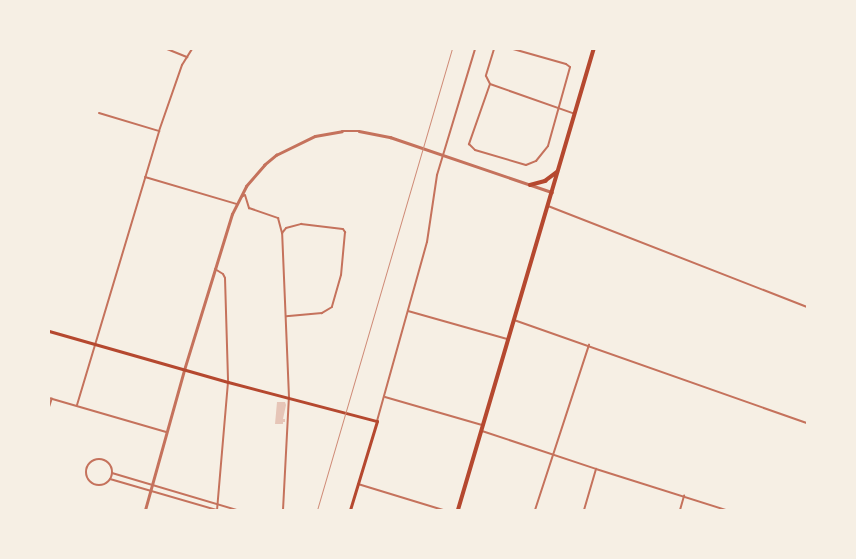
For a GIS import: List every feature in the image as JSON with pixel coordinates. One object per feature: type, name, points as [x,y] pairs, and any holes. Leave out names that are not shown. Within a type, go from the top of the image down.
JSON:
[{"type":"highway","points":[[458,510],[507,339],[594,49]]},
{"type":"highway","points":[[530,185],[545,181],[558,172]]},
{"type":"main road","points":[[49,331],[184,370],[377,421],[350,510]]},
{"type":"street","points":[[167,49],[187,57]]},
{"type":"street","points":[[77,406],[159,130],[179,74],[192,49]]},
{"type":"street","points":[[377,421],[427,242],[437,175],[444,156],[475,49]]},
{"type":"street","points":[[494,49],[486,76],[490,84],[575,114]]},
{"type":"street","points":[[490,84],[470,144],[475,150],[526,165],[536,161],[548,146],[559,109],[569,66],[513,49]]},
{"type":"street","points":[[99,113],[159,130]]},
{"type":"street","points":[[145,510],[184,370],[236,204],[253,176],[276,155],[300,142],[328,133],[359,131],[377,134],[552,192]]},
{"type":"street","points":[[145,177],[236,204]]},
{"type":"street","points":[[240,198],[245,195],[249,208],[278,218],[282,233],[289,397],[283,510]]},
{"type":"street","points":[[548,206],[807,307]]},
{"type":"street","points":[[282,233],[286,228],[301,224],[339,227],[345,232],[341,275],[332,308],[322,313],[286,316]]},
{"type":"street","points":[[110,479],[217,510],[219,505],[222,439],[228,382],[225,278],[223,274],[215,269]]},
{"type":"street","points":[[408,311],[507,339]]},
{"type":"street","points":[[513,319],[807,423]]},
{"type":"street","points":[[535,510],[589,345]]},
{"type":"street","points":[[384,397],[482,425]]},
{"type":"street","points":[[49,408],[50,398],[166,432]]},
{"type":"street","points":[[481,431],[726,510]]},
{"type":"street","points":[[100,459],[109,464],[112,473],[110,479],[102,485],[92,484],[86,476],[88,466],[91,462],[100,459]]},
{"type":"street","points":[[584,510],[596,469]]},
{"type":"street","points":[[112,473],[237,510]]},
{"type":"street","points":[[358,484],[443,510]]},
{"type":"street","points":[[680,510],[684,496]]},
{"type":"building","points":[[277,402],[285,402],[286,405],[283,419],[285,419],[285,422],[283,422],[283,424],[275,424]]},
{"type":"railway","points":[[317,510],[452,49]]}]
